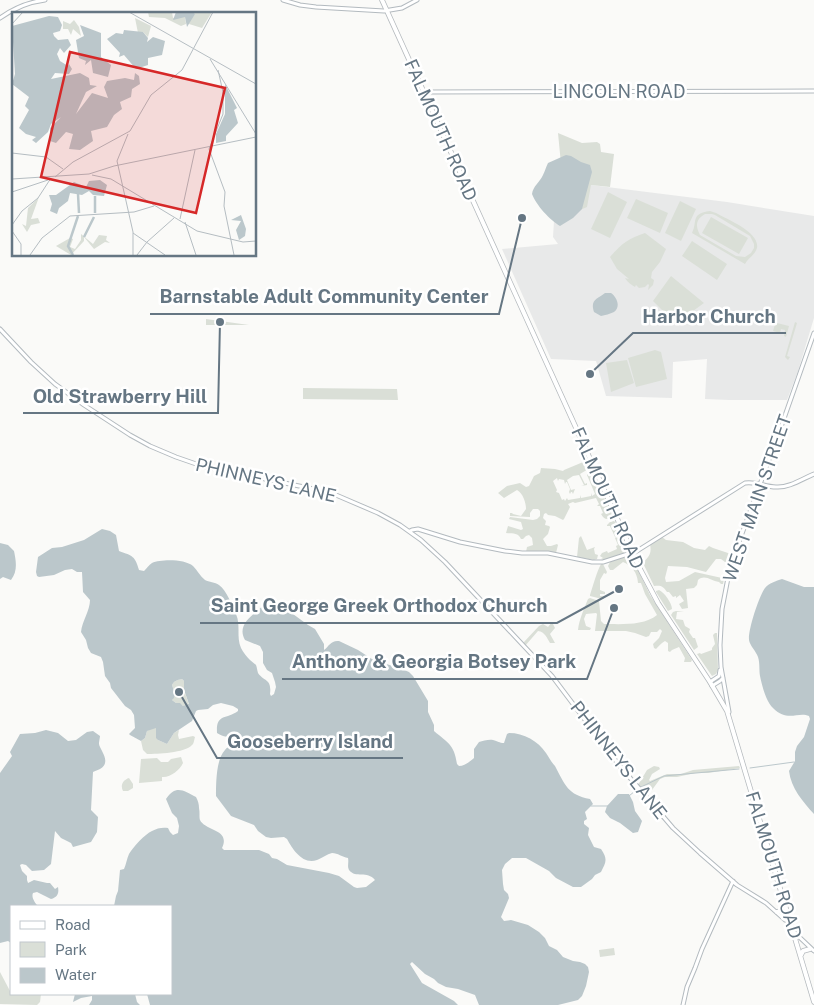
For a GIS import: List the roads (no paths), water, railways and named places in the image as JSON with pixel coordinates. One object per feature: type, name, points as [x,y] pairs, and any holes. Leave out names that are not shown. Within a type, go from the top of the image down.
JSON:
[{"type":"main road","points":[[0,18],[24,5],[45,0]]},
{"type":"main road","points":[[283,0],[316,7],[386,11],[402,8],[417,0]]},
{"type":"main road","name":"FALMOUTH ROAD","points":[[382,0],[643,576],[658,603],[725,706],[814,1002]]},
{"type":"main road","name":"LINCOLN ROAD","points":[[424,92],[814,90]]},
{"type":"main road","name":"PHINNEYS LANE","points":[[0,329],[55,384],[150,446],[202,466],[328,492],[378,512],[410,531],[445,562],[542,665],[563,690],[619,766],[680,835],[733,882],[766,903],[785,920],[791,921]]},
{"type":"main road","name":"WEST MAIN STREET","points":[[731,722],[722,678],[720,647],[723,604],[728,578],[733,558],[814,334]]},
{"type":"main road","points":[[410,531],[418,529],[460,542],[505,551],[552,554],[598,562],[608,561],[642,547],[741,485],[751,482],[783,487],[814,474]]},
{"type":"main road","points":[[711,684],[718,677],[721,667]]},
{"type":"main road","points":[[711,684],[720,681],[722,678]]},
{"type":"main road","points":[[683,1005],[687,987],[702,949],[733,882]]},
{"type":"main road","points":[[777,912],[782,911],[785,902]]},
{"type":"main road","points":[[794,932],[812,950]]},
{"type":"main road","points":[[802,960],[802,953],[805,950],[812,950]]},
{"type":"water","points":[[566,155],[590,165],[592,172],[582,209],[573,218],[560,226],[544,212],[532,194],[548,163]]},
{"type":"water","points":[[605,293],[613,295],[617,302],[617,307],[614,312],[601,316],[594,312],[593,305],[595,300]]},
{"type":"water","points":[[102,529],[116,535],[119,551],[133,557],[139,570],[144,571],[151,564],[167,560],[184,562],[193,566],[205,580],[216,583],[227,594],[236,614],[241,648],[256,665],[260,676],[269,683],[271,696],[274,694],[276,687],[272,673],[267,670],[263,663],[263,652],[260,646],[245,640],[242,632],[244,624],[262,607],[269,603],[278,603],[315,629],[324,644],[324,650],[332,642],[339,641],[375,661],[409,672],[428,701],[428,712],[434,725],[434,731],[447,741],[452,748],[459,766],[465,765],[474,758],[474,749],[479,742],[491,740],[504,743],[509,733],[530,738],[539,745],[555,766],[568,788],[577,795],[590,799],[593,804],[585,812],[587,819],[584,821],[584,824],[589,828],[588,835],[594,847],[601,849],[603,852],[605,863],[601,872],[592,879],[581,887],[573,887],[526,858],[512,858],[505,864],[502,870],[504,890],[509,898],[501,917],[504,921],[511,920],[528,925],[539,932],[549,946],[557,950],[563,957],[585,964],[589,972],[582,996],[578,1000],[558,1005],[479,1005],[475,995],[438,983],[412,962],[410,964],[422,983],[458,1005],[150,1005],[147,995],[172,995],[172,905],[114,905],[120,870],[124,869],[129,854],[136,844],[158,828],[168,828],[173,835],[178,833],[177,818],[172,813],[166,799],[173,792],[180,790],[196,797],[199,805],[200,820],[223,837],[222,848],[224,850],[259,850],[287,865],[339,876],[357,888],[366,887],[375,880],[369,875],[352,873],[348,869],[348,858],[336,854],[332,853],[317,860],[307,860],[299,856],[284,837],[266,837],[254,825],[231,816],[216,796],[216,779],[222,754],[228,747],[238,741],[234,737],[217,733],[218,722],[238,711],[233,706],[221,703],[213,705],[208,709],[196,711],[192,721],[174,733],[167,744],[156,738],[156,728],[147,731],[145,738],[141,741],[129,734],[135,728],[134,715],[111,688],[105,676],[101,657],[91,653],[81,632],[90,600],[83,592],[82,572],[72,569],[54,575],[37,576],[38,557],[52,548],[84,540]],"holes":[[[182,679],[184,681],[184,690],[189,704],[183,706],[172,700],[175,694],[172,685]]]},
{"type":"water","points":[[0,543],[8,545],[14,551],[16,570],[11,580],[3,577],[0,579]]},
{"type":"water","points":[[782,579],[804,587],[814,587],[814,814],[795,789],[789,771],[795,761],[797,746],[804,737],[810,719],[809,716],[783,715],[773,708],[766,697],[760,676],[758,657],[749,640],[752,621],[765,588],[773,582]]},
{"type":"water","points":[[46,730],[58,733],[68,741],[76,740],[87,732],[93,731],[100,736],[99,744],[105,763],[100,769],[93,772],[91,810],[98,817],[97,832],[91,842],[73,847],[71,843],[61,838],[55,831],[51,864],[44,870],[32,871],[26,865],[20,865],[22,871],[27,876],[28,883],[34,880],[50,883],[55,889],[58,887],[58,893],[57,896],[51,899],[37,892],[33,893],[33,898],[37,905],[10,905],[10,942],[0,943],[0,773],[12,756],[10,752],[20,734]]},
{"type":"water","points":[[618,794],[629,794],[635,811],[642,821],[638,832],[633,833],[610,818],[605,812],[607,806]]},
{"type":"water","points":[[75,995],[135,995],[140,1005],[89,1005],[92,996],[73,1002]]},
{"type":"waterway","points":[[750,768],[794,762]]},
{"type":"waterway","points":[[641,787],[664,776],[739,769]]},
{"type":"waterway","points":[[629,796],[635,791]]},
{"type":"waterway","points":[[591,806],[608,806]]},
{"type":"place","name":"Barnstable Adult Community Center","points":[[522,218]]},
{"type":"place","name":"Old Strawberry Hill","points":[[220,322]]},
{"type":"place","name":"Harbor Church","points":[[590,374]]},
{"type":"place","name":"Saint George Greek Orthodox Church","points":[[619,589]]},
{"type":"place","name":"Anthony & Georgia Botsey Park","points":[[614,608]]},
{"type":"place","name":"Gooseberry Island","points":[[179,692]]}]
